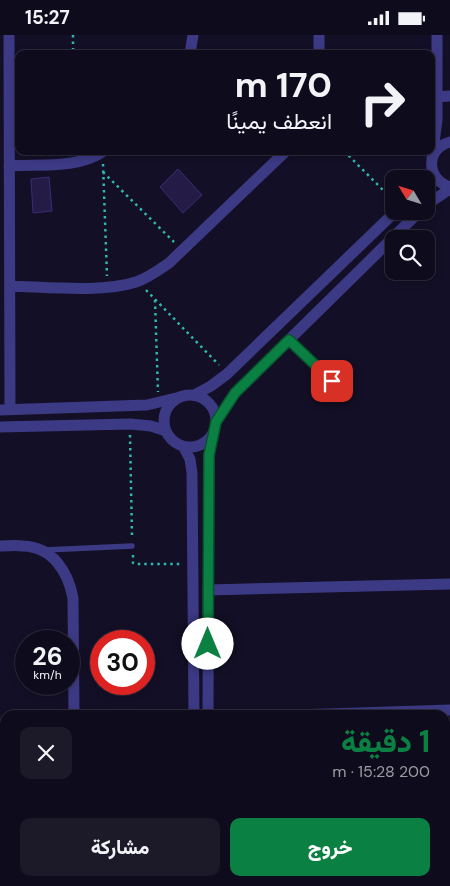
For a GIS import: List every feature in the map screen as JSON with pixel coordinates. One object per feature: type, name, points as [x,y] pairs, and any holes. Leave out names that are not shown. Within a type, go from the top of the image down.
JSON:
[{"type":"street","points":[[8,35],[10,286],[5,409],[123,406],[158,403],[182,396],[194,395],[212,386],[229,371],[387,220]]},
{"type":"street","points":[[191,50],[193,35]]},
{"type":"street","points":[[319,35],[319,50]]},
{"type":"street","points":[[435,134],[437,35]]},
{"type":"street","points":[[437,97],[450,96]]},
{"type":"street","points":[[429,170],[438,148],[450,141]]},
{"type":"street","points":[[9,166],[74,163],[97,155]]},
{"type":"street","points":[[10,286],[108,288],[138,281],[162,268],[282,155]]},
{"type":"street","points":[[433,155],[432,172],[439,181],[450,188],[435,199]]},
{"type":"street","points":[[176,398],[166,409],[164,416],[166,431],[173,441],[183,446],[202,444],[211,436],[228,401],[406,220]]},
{"type":"street","points":[[229,371],[245,383]]},
{"type":"street","points":[[194,395],[210,404],[215,416],[215,426],[209,455],[208,710]]},
{"type":"street","points":[[123,406],[126,424]]},
{"type":"street","points":[[0,427],[126,424],[151,426],[166,431]]},
{"type":"street","points":[[183,446],[192,465],[194,710]]},
{"type":"street","points":[[192,488],[209,487]]},
{"type":"street","points":[[0,547],[25,546],[40,550],[53,558],[63,569],[70,582],[73,597],[74,710]]},
{"type":"street","points":[[208,590],[450,584]]},
{"type":"lane","points":[[289,340],[332,381]]},
{"type":"lane","points":[[40,550],[132,546]]},
{"type":"path","points":[[73,35],[73,50]]},
{"type":"path","points":[[104,155],[108,288]]},
{"type":"path","points":[[348,155],[385,192]]},
{"type":"path","points":[[103,173],[182,250]]},
{"type":"path","points":[[138,281],[229,371]]},
{"type":"path","points":[[155,299],[158,403]]},
{"type":"path","points":[[126,424],[133,563],[135,565],[193,564]]},
{"type":"building","points":[[178,169],[202,195],[183,213],[160,187]]},
{"type":"building","points":[[49,177],[52,211],[33,213],[31,179]]},
{"type":"route","points":[[208,644],[209,455],[211,438],[216,422],[235,393],[289,340],[332,381]]}]
